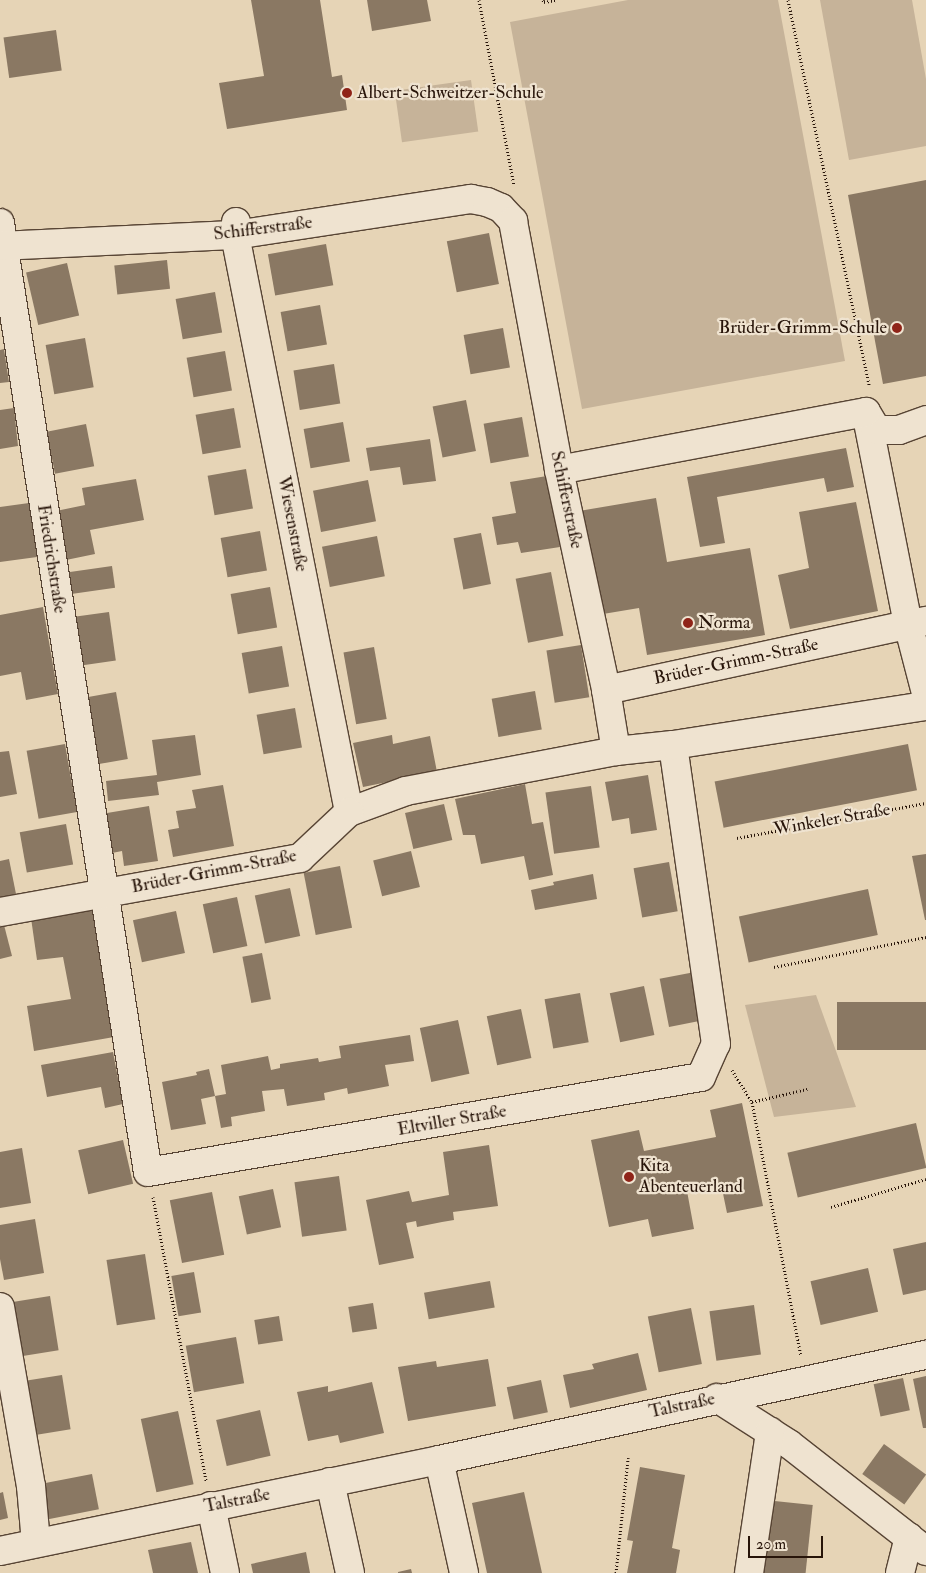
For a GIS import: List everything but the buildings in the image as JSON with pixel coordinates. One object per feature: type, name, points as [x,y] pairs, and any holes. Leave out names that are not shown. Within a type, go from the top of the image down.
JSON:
[{"type":"street","name":"Schifferstraße","points":[[1,238],[235,229],[471,198],[501,208],[513,221],[559,470],[606,690]]},
{"type":"street","name":"Wiesenstraße","points":[[235,229],[349,812]]},
{"type":"street","name":"Friedrichstraße","points":[[1,238],[103,894]]},
{"type":"street","points":[[866,412],[877,430],[899,430],[926,420]]},
{"type":"street","points":[[559,470],[866,412]]},
{"type":"street","points":[[866,412],[917,623],[926,693]]},
{"type":"street","name":"Brüder-Grimm-Straße","points":[[606,690],[917,623]]},
{"type":"street","points":[[606,690],[616,752]]},
{"type":"street","name":"Brüder-Grimm-Straße","points":[[0,912],[300,858],[349,812],[406,791],[616,752],[674,745],[926,706]]},
{"type":"street","points":[[674,745],[716,1044]]},
{"type":"street","points":[[103,894],[148,1172]]},
{"type":"street","name":"Eltviller Straße","points":[[148,1172],[701,1077],[716,1044]]},
{"type":"street","points":[[0,1307],[31,1486],[36,1543]]},
{"type":"street","name":"Talstraße","points":[[0,1551],[36,1543],[208,1494],[330,1482],[439,1460],[717,1398],[926,1355]]},
{"type":"street","points":[[717,1398],[789,1444],[917,1544],[900,1573]]},
{"type":"street","points":[[750,1573],[770,1432]]},
{"type":"street","points":[[439,1460],[464,1573]]},
{"type":"street","points":[[330,1482],[350,1573]]},
{"type":"street","points":[[208,1494],[225,1573]]},
{"type":"path","points":[[480,0],[515,190],[513,221]]},
{"type":"path","points":[[543,0],[544,2],[556,0]]},
{"type":"path","points":[[788,0],[870,389],[866,412]]},
{"type":"path","name":"Winkeler Straße","points":[[737,838],[926,803]]},
{"type":"path","points":[[774,967],[926,936]]},
{"type":"path","points":[[716,1044],[752,1102],[801,1357]]},
{"type":"path","points":[[752,1102],[807,1089]]},
{"type":"path","points":[[148,1172],[208,1494]]},
{"type":"path","points":[[831,1206],[926,1179]]},
{"type":"path","points":[[616,1573],[628,1458]]},
{"type":"shaded area","points":[[628,0],[778,0],[845,361],[582,409],[510,22]]},
{"type":"shaded area","points":[[820,0],[912,0],[926,79],[926,146],[849,160]]},
{"type":"shaded area","points":[[471,80],[478,131],[402,142],[395,91]]},
{"type":"shaded area","points":[[816,995],[856,1107],[774,1117],[745,1005]]},
{"type":"place","name":"Albert-Schweitzer-Schule","points":[[347,93]]},
{"type":"place","name":"Brüder-Grimm-Schule","points":[[897,328]]},
{"type":"place","name":"Norma","points":[[688,623]]},
{"type":"place","name":"Kita Abenteuerland","points":[[629,1177]]}]
